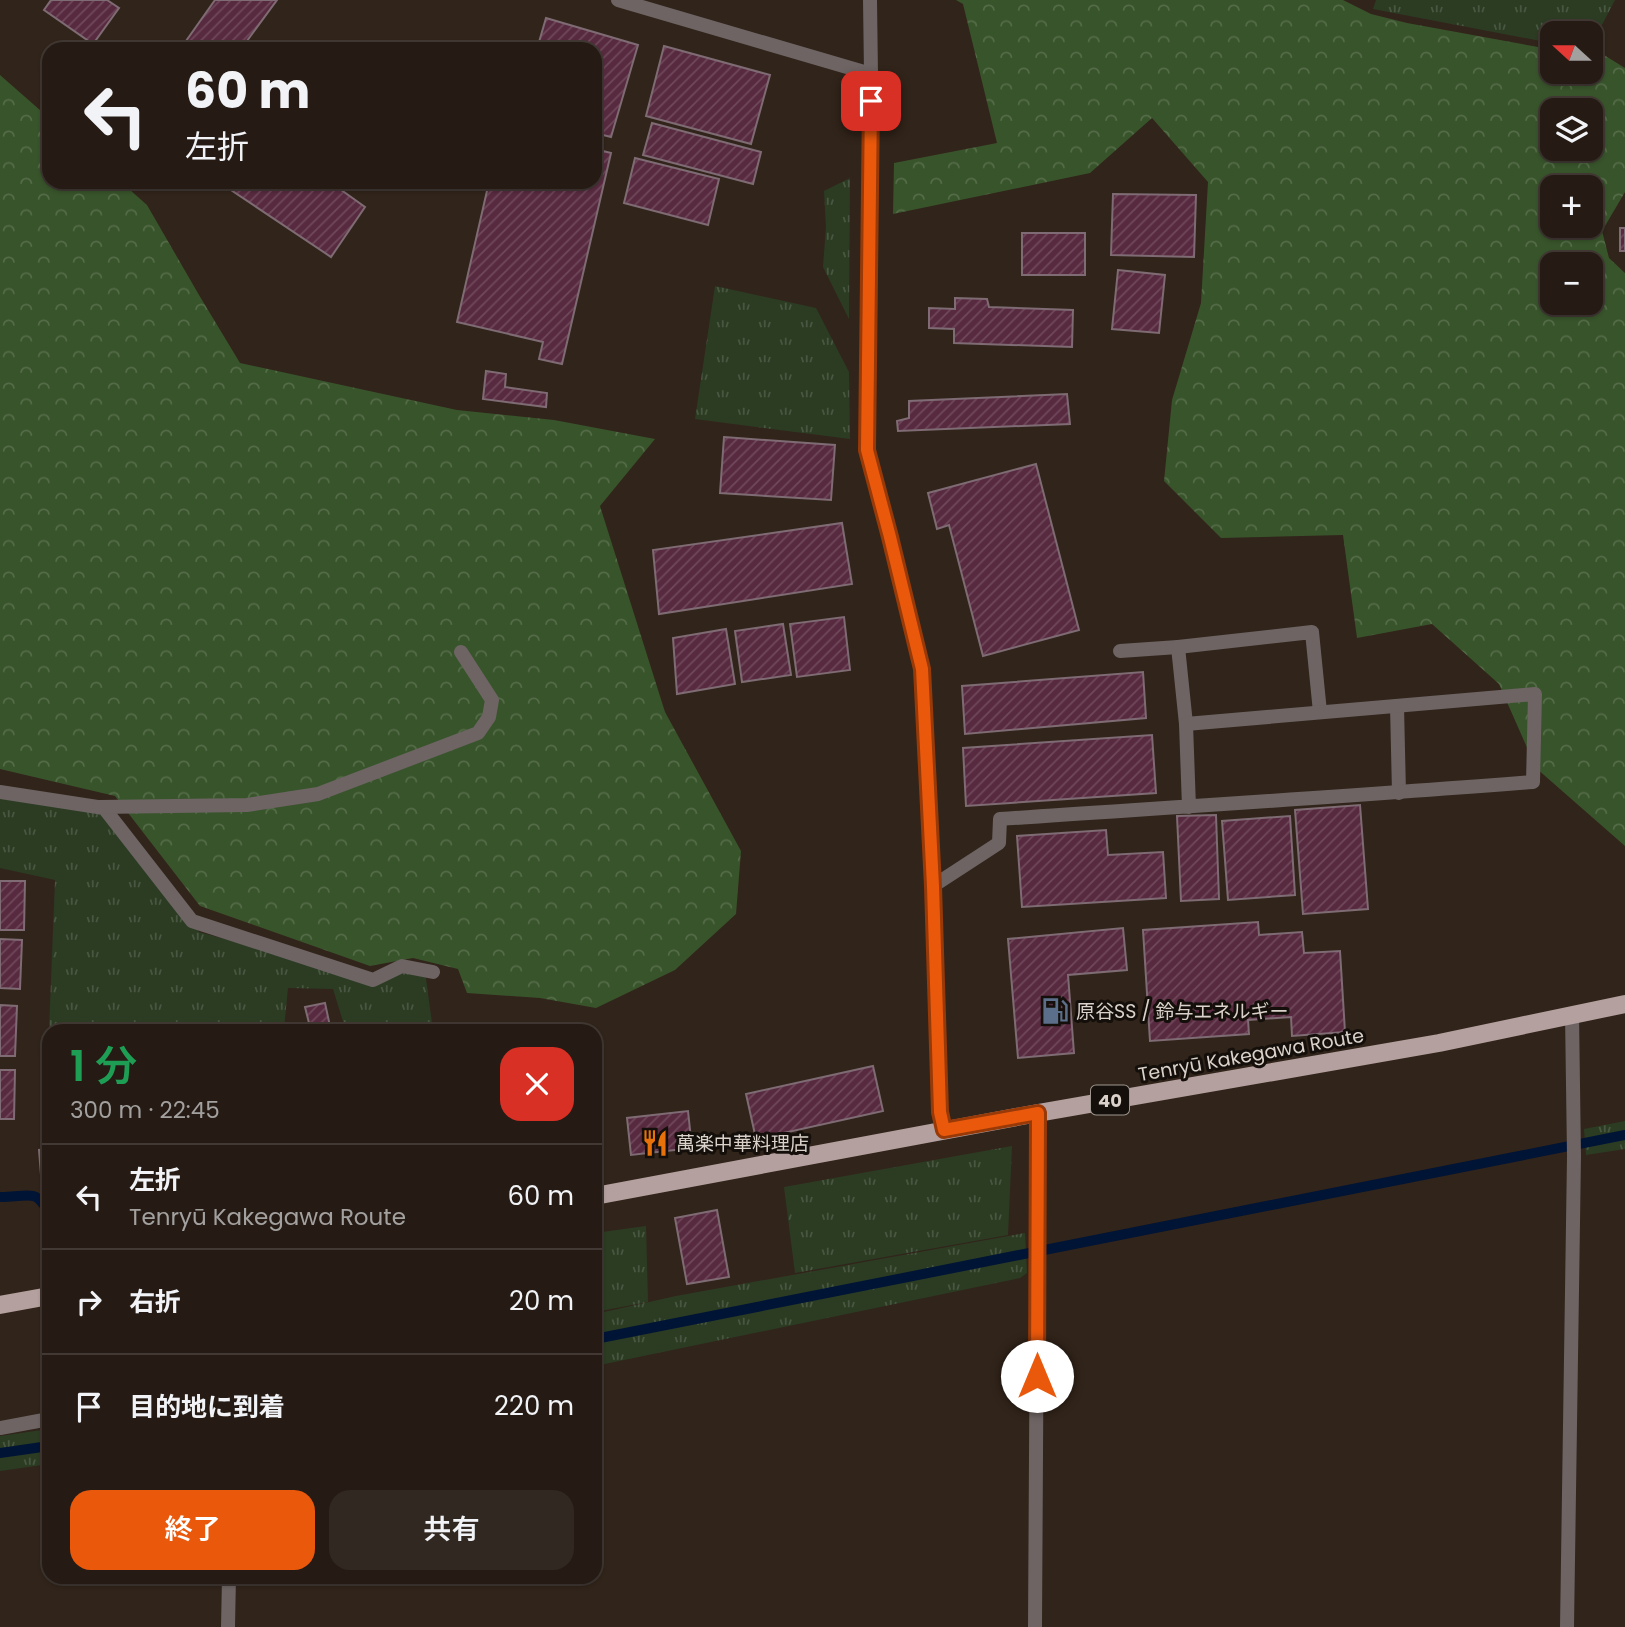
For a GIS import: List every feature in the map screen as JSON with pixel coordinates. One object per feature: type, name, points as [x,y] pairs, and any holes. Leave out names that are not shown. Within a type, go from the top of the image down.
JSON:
[{"type":"main road","name":"Tenryū Kakegawa Route","points":[[602,1195],[944,1130],[1439,1043],[1625,1004]]},
{"type":"main road","points":[[0,1305],[42,1297]]},
{"type":"street","points":[[618,0],[871,74]]},
{"type":"street","points":[[870,0],[867,450],[922,669],[933,886],[940,1112],[944,1130]]},
{"type":"street","points":[[1120,651],[1312,632],[1320,712]]},
{"type":"street","points":[[1178,647],[1186,724],[1189,807]]},
{"type":"street","points":[[99,807],[247,805],[318,794],[478,733],[489,717],[492,700],[461,652]]},
{"type":"street","points":[[933,886],[999,843],[1000,819],[1534,782],[1535,694],[1186,724]]},
{"type":"street","points":[[1397,706],[1399,793]]},
{"type":"street","points":[[0,792],[104,808],[192,921],[373,980],[402,966],[433,972]]},
{"type":"street","points":[[1567,1627],[1574,1156],[1572,1014]]},
{"type":"street","points":[[1035,1627],[1038,1113]]},
{"type":"street","points":[[0,1428],[42,1420]]},
{"type":"street","points":[[228,1627],[229,1584]]},
{"type":"green space","points":[[956,0],[1343,0],[1371,14],[1407,23],[1540,47],[1540,84],[1603,84],[1603,54],[1625,68],[1625,192],[1603,229],[1603,175],[1540,175],[1540,238],[1603,238],[1603,235],[1609,258],[1625,273],[1625,846],[1536,768],[1499,684],[1432,624],[1357,638],[1343,535],[1221,538],[1164,481],[1172,400],[1201,303],[1208,182],[1152,118],[1090,173],[893,214],[894,163],[997,143],[963,4]]},
{"type":"green space","points":[[1376,0],[1615,0],[1603,23],[1540,21],[1540,41],[1373,9]]},
{"type":"green space","points":[[0,75],[42,112],[42,189],[129,189],[147,205],[240,363],[457,410],[554,420],[655,439],[600,506],[665,712],[741,851],[736,914],[675,970],[596,1008],[540,998],[467,993],[458,969],[413,958],[370,966],[200,906],[115,796],[0,769]]},
{"type":"green space","points":[[850,178],[849,319],[823,267],[826,227],[824,191]]},
{"type":"green space","points":[[715,286],[816,308],[849,372],[850,439],[695,419]]},
{"type":"green space","points":[[0,792],[104,808],[199,932],[373,980],[402,966],[425,971],[432,1024],[344,1024],[333,989],[288,988],[284,1024],[49,1024],[55,880],[0,868]]},
{"type":"green space","points":[[1625,1121],[1625,1149],[1586,1155],[1584,1129]]},
{"type":"green space","points":[[1012,1146],[1008,1235],[795,1273],[784,1187]]},
{"type":"green space","points":[[646,1226],[648,1302],[602,1311],[602,1232]]},
{"type":"green space","points":[[1025,1233],[1027,1273],[1020,1278],[602,1365],[602,1312],[676,1296]]},
{"type":"green space","points":[[42,1430],[42,1465],[0,1471],[0,1436]]},
{"type":"building","points":[[51,0],[107,0],[119,8],[94,42],[90,42],[44,10]]},
{"type":"building","points":[[215,0],[277,0],[246,42],[186,41]]},
{"type":"building","points":[[546,18],[638,45],[611,137],[602,135],[602,42],[539,42]]},
{"type":"building","points":[[664,46],[770,75],[751,144],[646,116]]},
{"type":"building","points":[[652,123],[761,152],[753,184],[643,155]]},
{"type":"building","points":[[602,151],[611,153],[562,364],[539,359],[543,342],[457,322],[487,189],[602,189]]},
{"type":"building","points":[[635,158],[719,179],[708,225],[624,203]]},
{"type":"building","points":[[229,189],[340,189],[365,207],[331,257]]},
{"type":"building","points":[[1113,194],[1196,195],[1194,257],[1111,255]]},
{"type":"building","points":[[1620,228],[1625,228],[1625,251],[1620,251]]},
{"type":"building","points":[[1022,233],[1085,233],[1085,275],[1022,275]]},
{"type":"building","points":[[1118,270],[1165,275],[1159,333],[1112,329]]},
{"type":"building","points":[[955,298],[987,299],[989,307],[1073,310],[1072,347],[954,343],[954,329],[929,328],[929,308],[955,309]]},
{"type":"building","points":[[486,371],[506,374],[505,387],[547,393],[546,407],[483,399]]},
{"type":"building","points":[[1067,394],[1070,424],[898,431],[897,421],[909,418],[909,401]]},
{"type":"building","points":[[724,437],[835,445],[831,500],[720,493]]},
{"type":"building","points":[[1036,464],[1079,630],[983,656],[949,525],[937,529],[928,493]]},
{"type":"building","points":[[842,523],[852,584],[659,614],[653,550]]},
{"type":"building","points":[[844,617],[850,670],[797,677],[790,624]]},
{"type":"building","points":[[783,624],[791,675],[742,682],[735,631]]},
{"type":"building","points":[[726,629],[735,684],[677,694],[673,638]]},
{"type":"building","points":[[1143,672],[1146,718],[965,734],[962,686]]},
{"type":"building","points":[[1152,735],[1156,793],[966,806],[963,748]]},
{"type":"building","points":[[1360,805],[1368,909],[1303,914],[1295,810]]},
{"type":"building","points":[[1216,815],[1219,899],[1181,901],[1177,816]]},
{"type":"building","points":[[1290,816],[1295,895],[1228,900],[1222,821]]},
{"type":"building","points":[[1106,830],[1108,855],[1163,852],[1166,898],[1022,907],[1017,836]]},
{"type":"building","points":[[0,881],[25,881],[24,930],[0,930]]},
{"type":"building","points":[[1258,922],[1259,935],[1302,932],[1304,953],[1340,951],[1345,1032],[1292,1036],[1291,1017],[1248,1020],[1249,1034],[1150,1041],[1143,930]]},
{"type":"building","points":[[1123,928],[1127,970],[1068,975],[1074,1053],[1018,1058],[1008,939]]},
{"type":"building","points":[[0,939],[22,940],[20,989],[0,988]]},
{"type":"building","points":[[325,1003],[330,1024],[309,1024],[305,1007]]},
{"type":"building","points":[[0,1005],[17,1006],[15,1056],[0,1056]]},
{"type":"building","points":[[873,1066],[883,1111],[756,1139],[746,1094]]},
{"type":"building","points":[[0,1070],[15,1070],[14,1119],[0,1119]]},
{"type":"building","points":[[688,1111],[692,1148],[631,1155],[627,1118]]},
{"type":"building","points":[[39,1150],[42,1150],[41,1175]]},
{"type":"building","points":[[717,1210],[729,1277],[687,1284],[675,1218]]},
{"type":"waterway","points":[[602,1338],[1625,1135]]},
{"type":"waterway","points":[[0,1197],[33,1196],[42,1202]]},
{"type":"waterway","points":[[0,1453],[42,1447]]},
{"type":"place","name":"原谷SS / 鈴与エネルギー","points":[[1055,1011]]},
{"type":"place","name":"萬楽中華料理店","points":[[655,1143]]},
{"type":"route","points":[[871,101],[867,450],[922,669],[933,886],[940,1112],[944,1130],[1038,1113],[1037,1376]]}]
